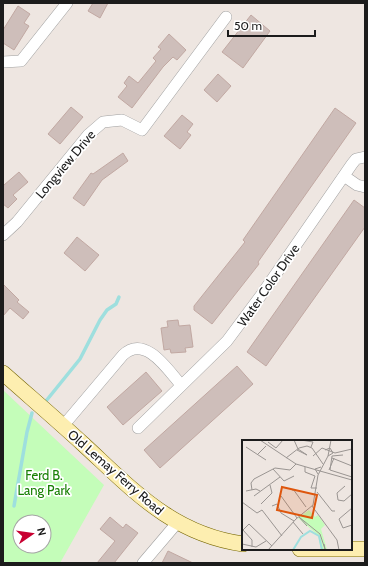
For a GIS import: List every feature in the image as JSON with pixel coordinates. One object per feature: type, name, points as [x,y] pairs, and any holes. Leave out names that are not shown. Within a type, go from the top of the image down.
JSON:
[{"type":"main road","name":"Old Lemay Ferry Road","points":[[3,374],[63,426],[135,492],[177,523],[209,537],[242,544]]},
{"type":"main road","points":[[352,549],[365,549]]},
{"type":"street","points":[[3,62],[21,61],[67,3]]},
{"type":"street","name":"Longview Drive","points":[[3,235],[17,222],[88,135],[103,122],[122,120],[142,130],[165,102],[226,17]]},
{"type":"street","name":"Water Color Drive","points":[[138,428],[227,341],[356,159],[365,157]]},
{"type":"street","points":[[344,176],[357,185],[365,187]]},
{"type":"street","points":[[63,426],[122,355],[133,349],[145,350],[153,355],[181,385]]},
{"type":"street","points":[[143,563],[177,523]]},
{"type":"green space","name":"Ferd B. Lang Park","points":[[3,390],[104,485],[60,563],[3,563]]},
{"type":"building","points":[[93,3],[108,3],[100,18],[88,11]]},
{"type":"building","points":[[18,6],[30,14],[24,23],[29,26],[14,50],[3,43],[3,30]]},
{"type":"building","points":[[251,15],[270,31],[243,68],[222,52]]},
{"type":"building","points":[[169,34],[186,50],[177,60],[173,57],[163,67],[132,108],[118,97],[127,86],[124,83],[129,76],[138,83],[156,61],[153,58],[161,49],[158,47]]},
{"type":"building","points":[[218,74],[231,86],[217,102],[204,90]]},
{"type":"building","points":[[71,107],[83,117],[60,144],[48,134]]},
{"type":"building","points":[[335,108],[356,123],[258,262],[259,264],[212,324],[194,310],[194,306],[245,242],[243,240]]},
{"type":"building","points":[[182,115],[193,124],[187,132],[191,135],[180,149],[164,136]]},
{"type":"building","points":[[123,153],[128,161],[102,180],[84,206],[73,198],[91,173],[93,174]]},
{"type":"building","points":[[19,172],[28,182],[13,195],[17,199],[8,208],[3,204],[3,184],[4,185]]},
{"type":"building","points":[[354,200],[365,208],[365,227],[266,366],[247,352]]},
{"type":"building","points":[[77,237],[99,255],[85,271],[64,253]]},
{"type":"building","points":[[3,284],[19,300],[17,302],[29,312],[23,319],[10,308],[3,316]]},
{"type":"building","points":[[178,320],[179,326],[190,325],[193,347],[185,348],[186,352],[171,353],[170,349],[164,350],[161,328],[168,327],[167,321]]},
{"type":"building","points":[[237,366],[253,384],[160,468],[144,450]]},
{"type":"building","points":[[146,372],[162,391],[123,425],[107,407]]},
{"type":"building","points":[[110,517],[123,528],[126,524],[138,533],[114,563],[97,563],[115,541],[100,529]]},
{"type":"building","points":[[168,551],[193,563],[162,563]]},
{"type":"waterway","points":[[46,401],[80,359],[100,320],[107,310],[116,304],[119,297]]},
{"type":"waterway","points":[[14,506],[27,432],[32,413]]}]
